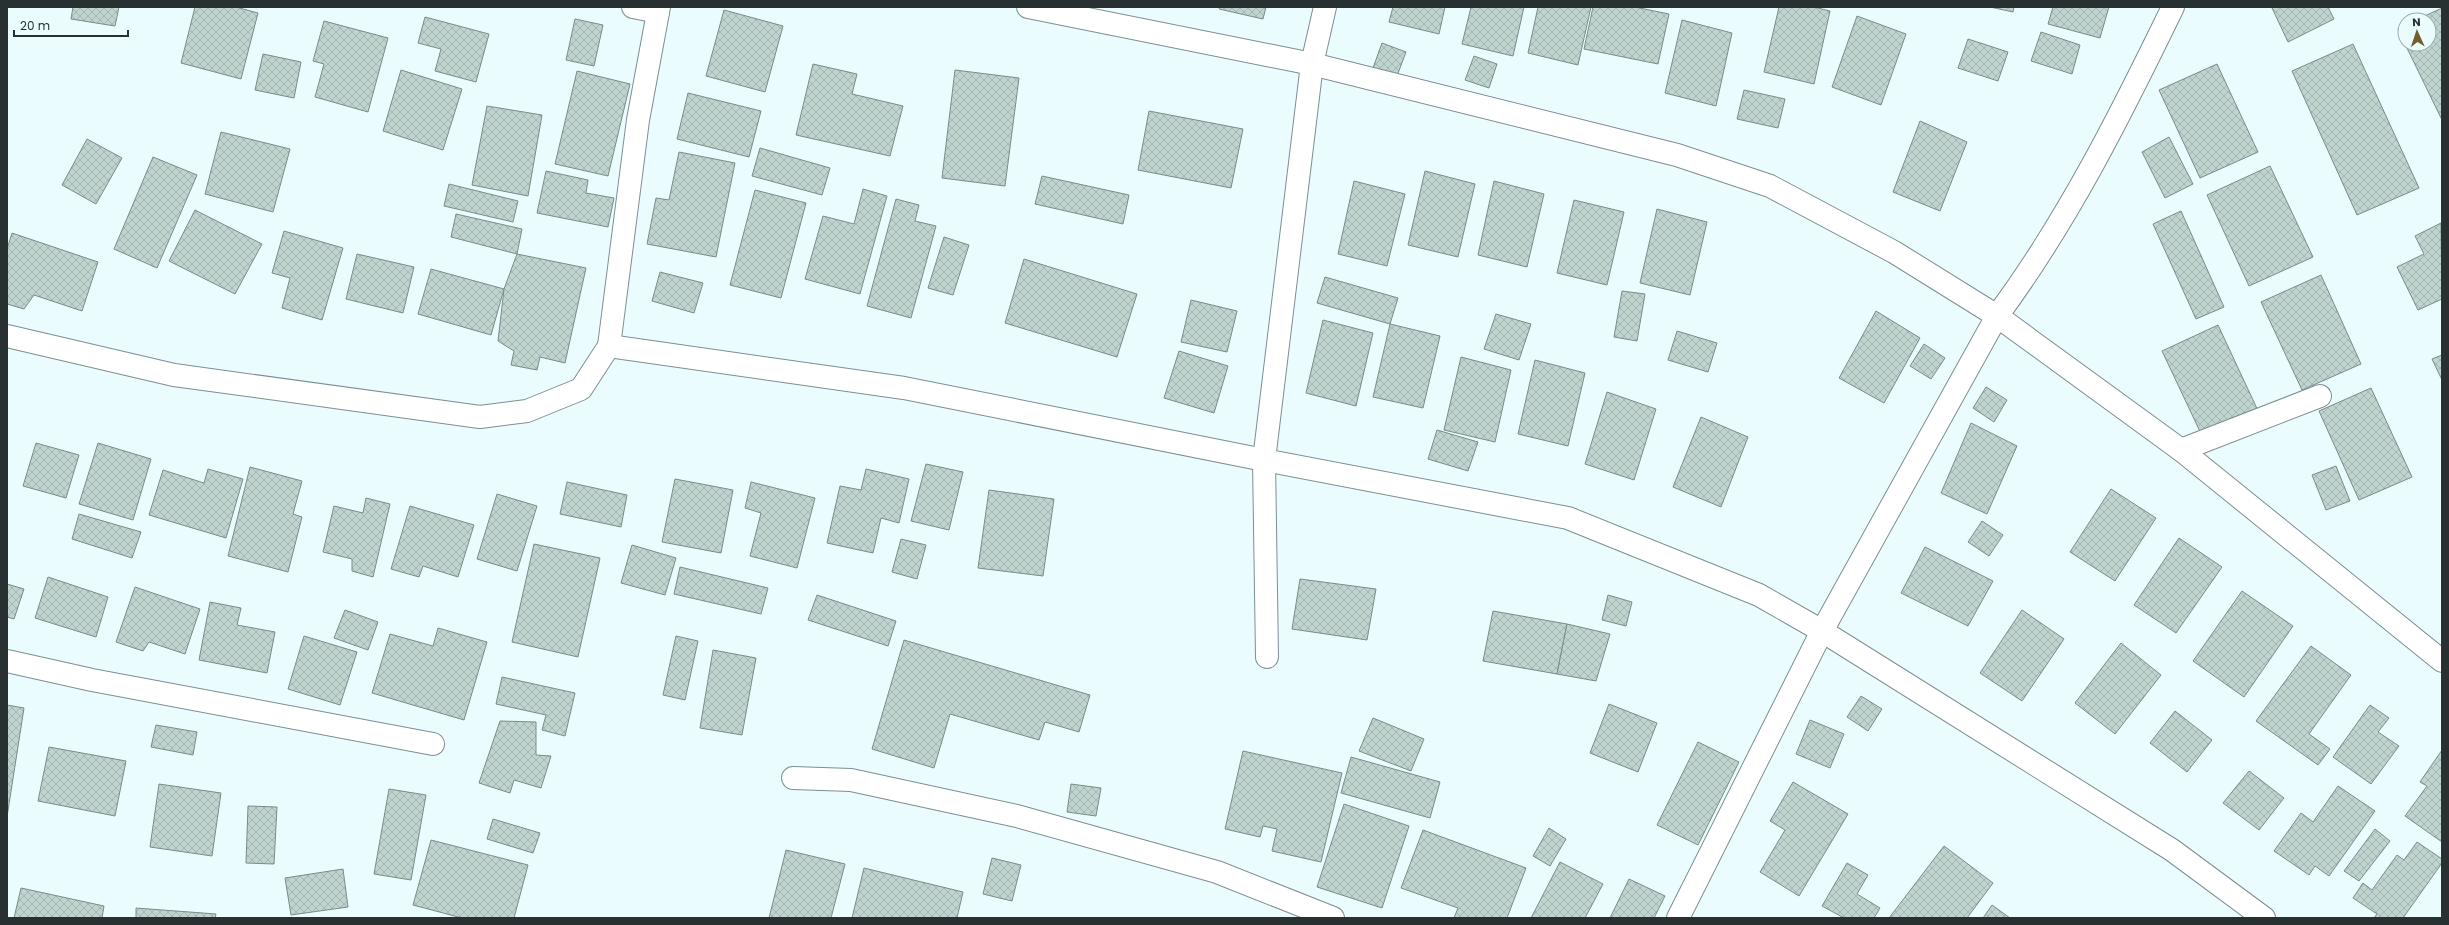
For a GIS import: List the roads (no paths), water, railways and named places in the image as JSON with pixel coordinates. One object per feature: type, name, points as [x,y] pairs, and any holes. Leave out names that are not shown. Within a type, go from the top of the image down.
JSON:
[{"type":"street","points":[[7,336],[174,375],[480,417],[527,411],[581,389],[609,346],[638,120],[659,9],[633,7]]},
{"type":"street","points":[[1028,7],[1312,64],[1677,155],[1770,186],[1894,252],[1997,316],[2181,450],[2442,662]]},
{"type":"street","points":[[1267,657],[1264,460],[1312,64],[1325,7]]},
{"type":"street","points":[[1678,918],[1822,631],[1997,316],[2028,274],[2110,136],[2173,7]]},
{"type":"street","points":[[609,346],[904,388],[1264,460],[1568,518],[1759,595],[1822,631],[2172,850],[2264,918]]},
{"type":"street","points":[[2181,450],[2320,396]]},
{"type":"street","points":[[7,661],[100,681],[432,744]]},
{"type":"street","points":[[793,778],[851,780],[1017,816],[1217,872],[1333,918]]}]
